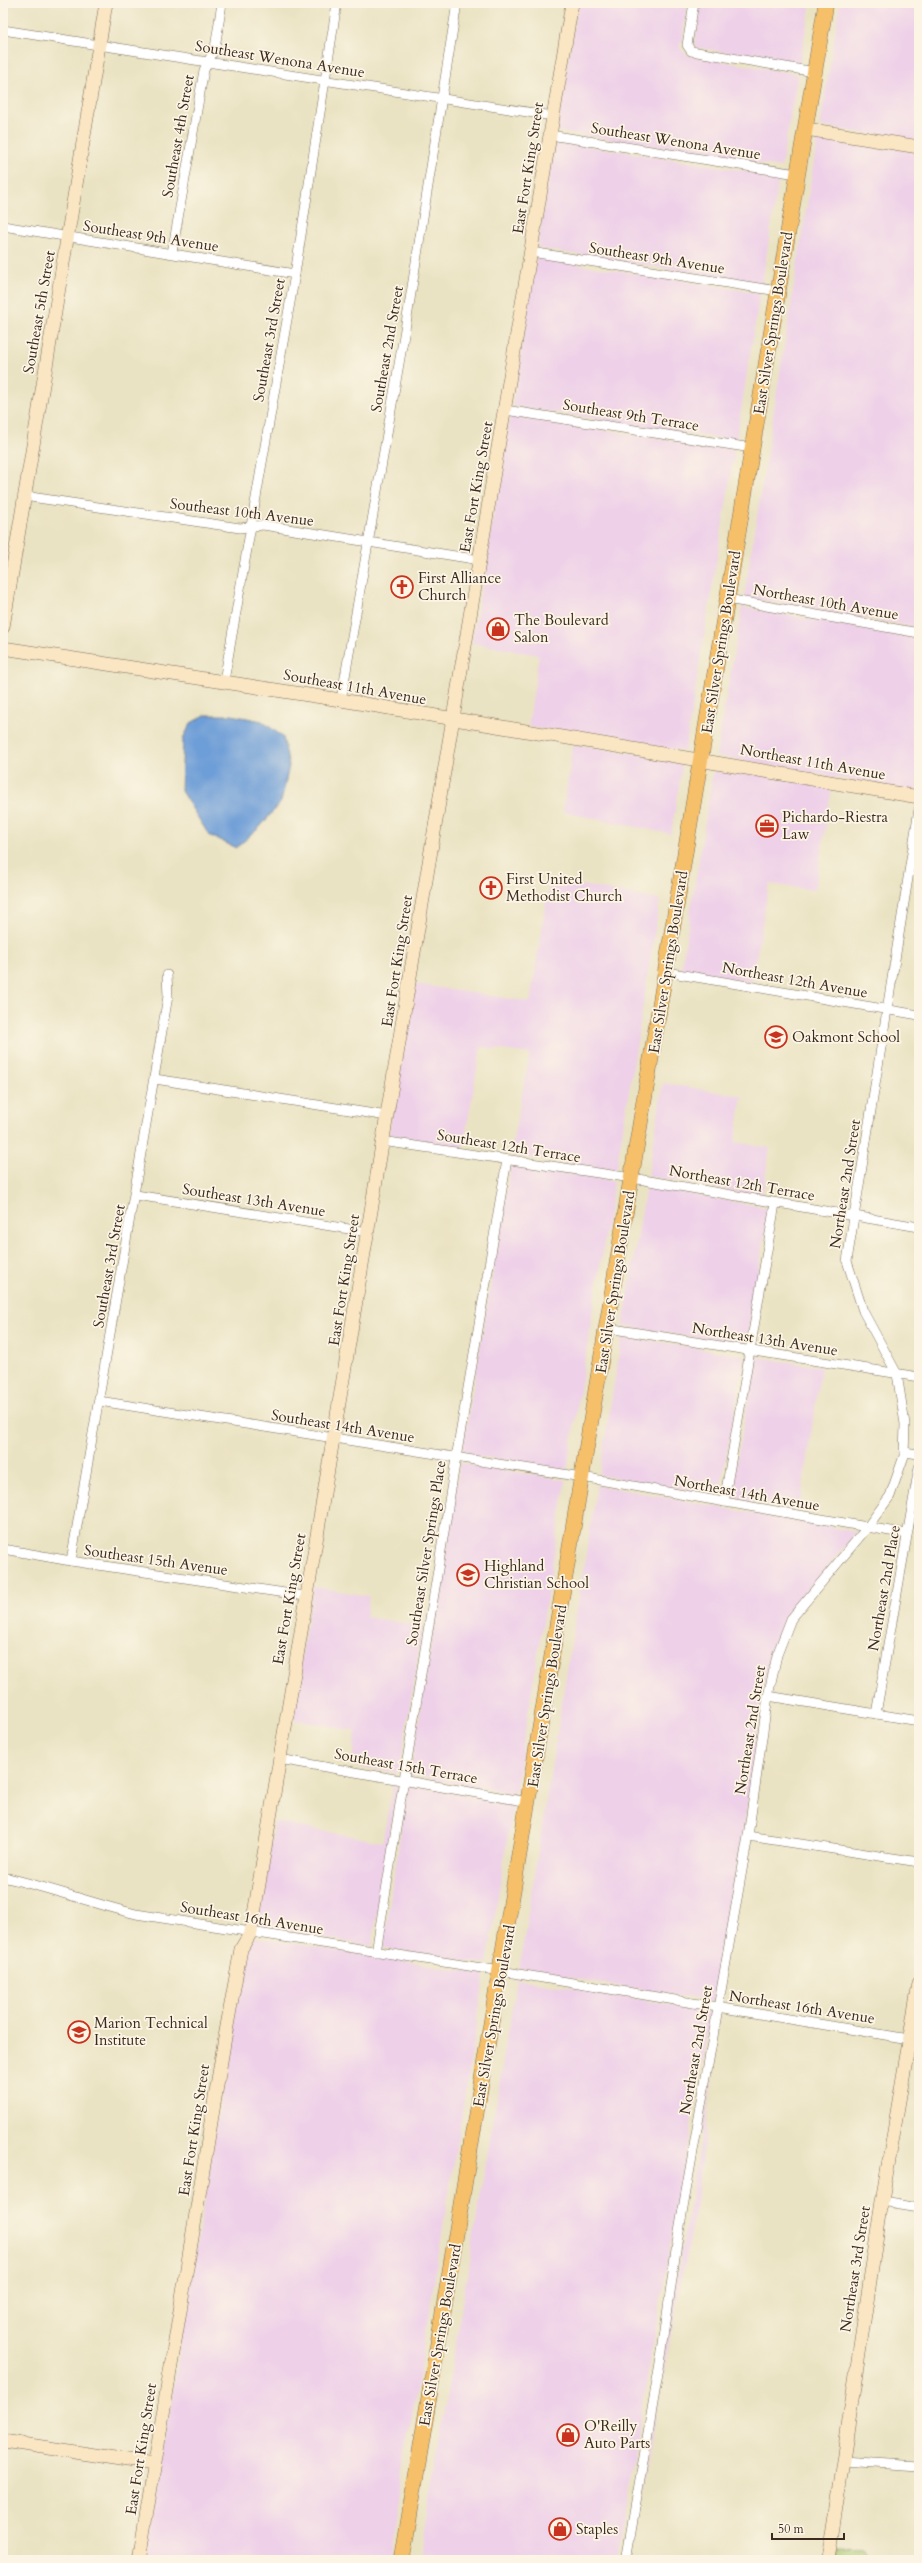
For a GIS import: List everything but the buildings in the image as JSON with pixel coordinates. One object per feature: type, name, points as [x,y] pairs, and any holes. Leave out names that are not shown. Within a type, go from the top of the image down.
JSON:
[{"type":"main road","name":"East Silver Springs Boulevard","points":[[402,2560],[501,1971],[826,3]]},
{"type":"street","name":"Southeast 5th Street","points":[[3,627],[106,3]]},
{"type":"street","name":"Southeast 4th Street","points":[[172,253],[204,70],[215,48],[222,3]]},
{"type":"street","name":"Southeast 3rd Street","points":[[224,681],[295,274],[336,3]]},
{"type":"street","name":"Southeast 2nd Street","points":[[341,700],[443,99],[457,3]]},
{"type":"street","name":"East Fort King Street","points":[[139,2560],[241,1950],[251,1932],[305,1596],[334,1439],[382,1141],[572,3]]},
{"type":"street","points":[[694,3],[687,45],[690,51],[815,72]]},
{"type":"street","name":"Southeast Wenona Avenue","points":[[3,30],[553,116]]},
{"type":"street","points":[[806,129],[919,147]]},
{"type":"street","name":"Southeast Wenona Avenue","points":[[550,135],[797,174]]},
{"type":"street","name":"Southeast 9th Avenue","points":[[3,226],[295,274]]},
{"type":"street","name":"Southeast 9th Avenue","points":[[531,252],[778,291]]},
{"type":"street","name":"Southeast 9th Terrace","points":[[505,410],[752,448]]},
{"type":"street","name":"Southeast 10th Avenue","points":[[24,496],[251,529],[262,525],[367,544],[480,560]]},
{"type":"street","name":"Northeast 10th Avenue","points":[[728,599],[919,633]]},
{"type":"street","name":"Southeast 11th Avenue","points":[[3,648],[224,681],[453,720],[701,759]]},
{"type":"street","name":"Northeast 11th Avenue","points":[[701,759],[919,797]]},
{"type":"street","name":"Northeast 2nd Street","points":[[626,2560],[748,1836],[768,1696],[777,1655],[791,1619],[866,1529],[890,1496],[904,1452],[905,1424],[897,1374],[863,1311],[847,1261],[919,809]]},
{"type":"street","name":"Northeast 12th Avenue","points":[[666,972],[919,1015]]},
{"type":"street","name":"Southeast 3rd Street","points":[[71,1561],[136,1195],[168,996],[168,974]]},
{"type":"street","points":[[155,1079],[387,1116]]},
{"type":"street","name":"Southeast 12th Terrace","points":[[382,1141],[632,1178]]},
{"type":"street","name":"Southeast Silver Springs Place","points":[[376,1952],[456,1458],[507,1160]]},
{"type":"street","name":"Northeast 12th Terrace","points":[[632,1178],[775,1204],[919,1227]]},
{"type":"street","name":"Southeast 13th Avenue","points":[[136,1195],[368,1232]]},
{"type":"street","points":[[724,1502],[751,1352],[775,1204]]},
{"type":"street","name":"Northeast 13th Avenue","points":[[606,1328],[751,1352],[919,1377]]},
{"type":"street","name":"Southeast 14th Avenue","points":[[99,1401],[582,1477]]},
{"type":"street","points":[[904,1452],[919,1454]]},
{"type":"street","name":"Northeast 2nd Place","points":[[876,1714],[919,1467]]},
{"type":"street","name":"Northeast 14th Avenue","points":[[582,1477],[866,1529],[907,1534]]},
{"type":"street","name":"Southeast 15th Avenue","points":[[3,1549],[71,1561],[305,1596]]},
{"type":"street","points":[[768,1696],[919,1721]]},
{"type":"street","name":"Southeast 15th Terrace","points":[[278,1759],[404,1779],[529,1802]]},
{"type":"street","points":[[748,1836],[919,1862]]},
{"type":"street","name":"Southeast 16th Avenue","points":[[3,1877],[36,1884],[90,1903],[136,1914],[501,1971]]},
{"type":"street","name":"Northeast 16th Avenue","points":[[501,1971],[909,2039]]},
{"type":"street","name":"Northeast 3rd Street","points":[[828,2560],[882,2201],[919,1983]]},
{"type":"street","points":[[882,2201],[919,2207]]},
{"type":"street","points":[[3,2441],[154,2464]]},
{"type":"street","points":[[842,2461],[919,2466]]},
{"type":"shaded area","points":[[578,3],[688,3],[682,42],[679,43],[681,49],[686,54],[690,56],[798,74],[781,167],[556,131]]},
{"type":"shaded area","points":[[700,3],[811,3],[799,65],[694,47]]},
{"type":"shaded area","points":[[840,3],[919,3],[919,142],[820,126]]},
{"type":"shaded area","points":[[818,136],[919,152],[919,628],[744,597]]},
{"type":"shaded area","points":[[555,141],[779,176],[762,284],[537,248]]},
{"type":"shaded area","points":[[536,258],[760,293],[736,441],[512,406]]},
{"type":"shaded area","points":[[510,416],[735,450],[685,751],[528,727],[539,655],[472,643]]},
{"type":"shaded area","points":[[742,607],[919,638],[919,775],[916,792],[716,756]]},
{"type":"shaded area","points":[[573,744],[683,761],[671,834],[563,812]]},
{"type":"shaded area","points":[[714,766],[832,787],[815,890],[769,884],[752,982],[681,970]]},
{"type":"shaded area","points":[[550,879],[660,900],[616,1171],[510,1155],[530,1054],[481,1047],[463,1148],[389,1134],[415,984],[530,1002]]},
{"type":"shaded area","points":[[663,1083],[742,1096],[735,1142],[770,1148],[762,1197],[648,1176]]},
{"type":"shaded area","points":[[511,1165],[614,1181],[567,1470],[462,1454]]},
{"type":"shaded area","points":[[646,1186],[769,1208],[746,1346],[623,1326]]},
{"type":"shaded area","points":[[622,1336],[745,1356],[719,1496],[599,1475]]},
{"type":"shaded area","points":[[756,1357],[821,1367],[799,1511],[730,1498]]},
{"type":"shaded area","points":[[460,1463],[566,1480],[515,1794],[410,1775]]},
{"type":"shaded area","points":[[597,1485],[857,1532],[786,1616],[772,1654],[763,1690],[743,1835],[713,2002],[519,1969]]},
{"type":"shaded area","points":[[313,1587],[369,1596],[366,1617],[422,1626],[426,1606],[399,1773],[352,1766],[356,1731],[291,1719]]},
{"type":"shaded area","points":[[394,1782],[398,1783],[372,1946],[257,1928],[274,1822],[382,1842]]},
{"type":"shaded area","points":[[408,1785],[513,1804],[487,1964],[383,1948]]},
{"type":"shaded area","points":[[254,1937],[485,1974],[388,2560],[145,2560],[246,1951]]},
{"type":"shaded area","points":[[517,1979],[711,2011],[616,2560],[419,2560]]},
{"type":"shaded area","points":[[717,2046],[697,2197],[628,2560]]},
{"type":"green space","points":[[836,2546],[863,2547],[871,2560],[834,2560]]},
{"type":"water","points":[[205,715],[232,715],[262,721],[283,737],[289,766],[281,802],[259,828],[236,848],[209,835],[181,791],[183,739],[191,723]]},
{"type":"place","name":"First Alliance Church","points":[[402,587]]},
{"type":"place","name":"The Boulevard Salon","points":[[498,629]]},
{"type":"place","name":"Pichardo-Riestra Law","points":[[767,826]]},
{"type":"place","name":"First United Methodist Church","points":[[491,888]]},
{"type":"place","name":"Oakmont School","points":[[776,1037]]},
{"type":"place","name":"Highland Christian School","points":[[468,1575]]},
{"type":"place","name":"Marion Technical Institute","points":[[79,2032]]},
{"type":"place","name":"O'Reilly Auto Parts","points":[[568,2435]]},
{"type":"place","name":"Staples","points":[[560,2529]]}]
